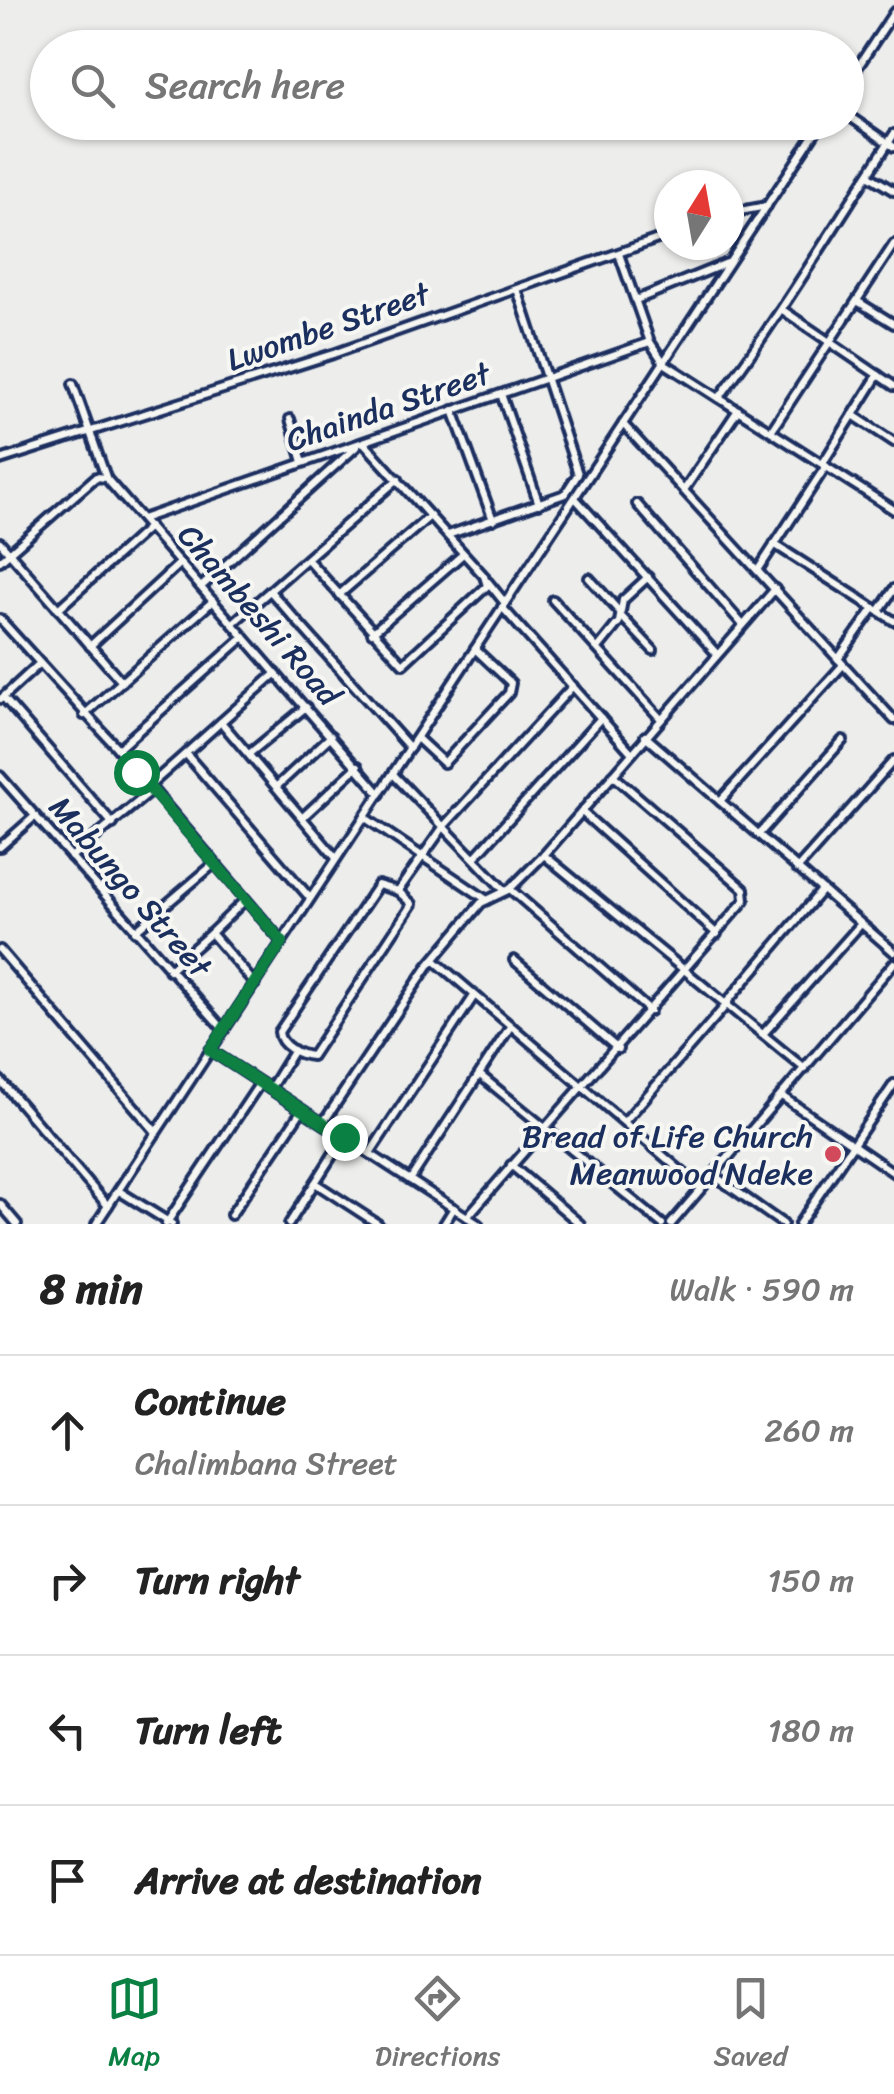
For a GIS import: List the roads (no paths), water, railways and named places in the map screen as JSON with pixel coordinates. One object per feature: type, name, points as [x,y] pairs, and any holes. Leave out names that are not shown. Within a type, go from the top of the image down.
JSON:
[{"type":"street","points":[[864,57],[894,12]]},
{"type":"street","points":[[864,126],[891,145]]},
{"type":"street","points":[[720,398],[784,310],[805,269],[891,145],[894,134]]},
{"type":"street","points":[[96,1224],[394,774],[574,492],[810,140]]},
{"type":"street","points":[[868,175],[894,191]]},
{"type":"street","points":[[744,210],[767,206]]},
{"type":"street","name":"Lwombe Street","points":[[0,460],[654,241]]},
{"type":"street","points":[[771,431],[894,244]]},
{"type":"street","points":[[620,254],[650,342],[664,363],[894,510]]},
{"type":"street","points":[[636,300],[730,262]]},
{"type":"street","points":[[518,289],[576,460],[574,492]]},
{"type":"street","points":[[856,300],[894,324]]},
{"type":"street","points":[[784,310],[894,386]]},
{"type":"street","name":"Chainda Street","points":[[142,519],[650,342]]},
{"type":"street","points":[[758,570],[878,376]]},
{"type":"street","points":[[0,560],[96,478],[106,478],[73,384]]},
{"type":"street","points":[[502,394],[539,504]]},
{"type":"street","points":[[453,410],[493,520]]},
{"type":"street","points":[[684,490],[738,410]]},
{"type":"street","points":[[853,415],[894,442]]},
{"type":"street","points":[[290,418],[303,462]]},
{"type":"street","points":[[623,424],[894,720]]},
{"type":"street","points":[[200,586],[362,443],[448,535],[503,605],[631,752]]},
{"type":"street","name":"Chambeshi Road","points":[[106,478],[380,794]]},
{"type":"street","points":[[232,623],[398,479]]},
{"type":"street","points":[[448,535],[574,492]]},
{"type":"street","points":[[574,492],[717,654]]},
{"type":"street","points":[[637,504],[743,625]]},
{"type":"street","points":[[339,595],[430,516]]},
{"type":"street","points":[[58,609],[149,527]]},
{"type":"street","points":[[0,542],[122,682]]},
{"type":"street","points":[[774,544],[894,621]]},
{"type":"street","points":[[372,633],[462,554]]},
{"type":"street","points":[[307,559],[404,664],[484,590],[487,581]]},
{"type":"street","points":[[90,646],[180,563]]},
{"type":"street","points":[[598,649],[621,615],[622,600],[648,577]]},
{"type":"street","points":[[590,578],[653,650]]},
{"type":"street","points":[[323,1123],[418,979],[487,900],[507,889],[544,854],[775,588]]},
{"type":"street","points":[[720,801],[840,662],[894,588]]},
{"type":"street","points":[[270,591],[410,748]]},
{"type":"street","points":[[553,600],[660,719]]},
{"type":"street","points":[[84,715],[213,602]]},
{"type":"street","points":[[2,625],[118,749],[282,942]]},
{"type":"street","points":[[118,749],[244,637]]},
{"type":"street","points":[[417,738],[444,763],[510,693],[512,683],[475,649]]},
{"type":"street","points":[[39,664],[1,698],[113,824]]},
{"type":"street","points":[[71,858],[276,673]]},
{"type":"street","points":[[398,891],[444,826],[573,686]]},
{"type":"street","points":[[249,754],[306,707]]},
{"type":"street","points":[[474,858],[601,718]]},
{"type":"street","points":[[221,722],[336,858]]},
{"type":"street","points":[[277,787],[331,736]]},
{"type":"street","points":[[645,736],[894,952]]},
{"type":"street","points":[[759,834],[843,740]]},
{"type":"street","points":[[186,754],[310,898]]},
{"type":"street","points":[[797,869],[894,760]]},
{"type":"street","points":[[303,817],[358,766]]},
{"type":"street","points":[[394,774],[507,889],[650,1011]]},
{"type":"street","points":[[467,1217],[578,1086],[618,1049],[743,904],[747,892],[613,775]]},
{"type":"street","name":"Mabungo Street","points":[[0,776],[224,1030]]},
{"type":"street","points":[[582,812],[716,934]]},
{"type":"street","points":[[0,848],[34,816]]},
{"type":"street","points":[[364,817],[487,900]]},
{"type":"street","points":[[544,854],[672,962],[687,967],[805,1069]]},
{"type":"street","points":[[135,931],[214,864]]},
{"type":"street","points":[[376,886],[398,891],[412,904],[312,1056],[294,1050],[283,1042],[279,1032],[344,932],[376,886]]},
{"type":"street","points":[[625,1121],[822,890]]},
{"type":"street","points":[[168,971],[246,900]]},
{"type":"street","points":[[764,1033],[860,924]]},
{"type":"street","points":[[211,933],[254,984]]},
{"type":"street","points":[[0,950],[156,1132]]},
{"type":"street","points":[[514,960],[618,1049]]},
{"type":"street","points":[[436,961],[701,1188]]},
{"type":"street","points":[[671,1224],[894,964]]},
{"type":"street","points":[[370,1153],[474,996]]},
{"type":"street","points":[[410,1180],[510,1027]]},
{"type":"street","points":[[210,1050],[478,1224]]},
{"type":"street","points":[[270,1089],[294,1050]]},
{"type":"street","points":[[480,1075],[662,1224]]},
{"type":"street","points":[[0,1080],[108,1206]]},
{"type":"street","points":[[119,1191],[168,1223],[260,1083]]},
{"type":"street","points":[[799,1224],[894,1084]]},
{"type":"street","points":[[782,1097],[894,1173]]},
{"type":"street","points":[[884,1100],[894,1107]]},
{"type":"street","points":[[231,1215],[302,1110]]},
{"type":"street","points":[[289,1224],[344,1137]]},
{"type":"street","points":[[511,1165],[580,1224]]},
{"type":"street","points":[[712,1174],[783,1224]]},
{"type":"street","points":[[315,1183],[378,1224]]},
{"type":"street","points":[[0,1204],[18,1224]]},
{"type":"street","points":[[444,1224],[454,1208]]},
{"type":"place","name":"Bread of Life Church Meanwood Ndeke","points":[[833,1154]]}]
